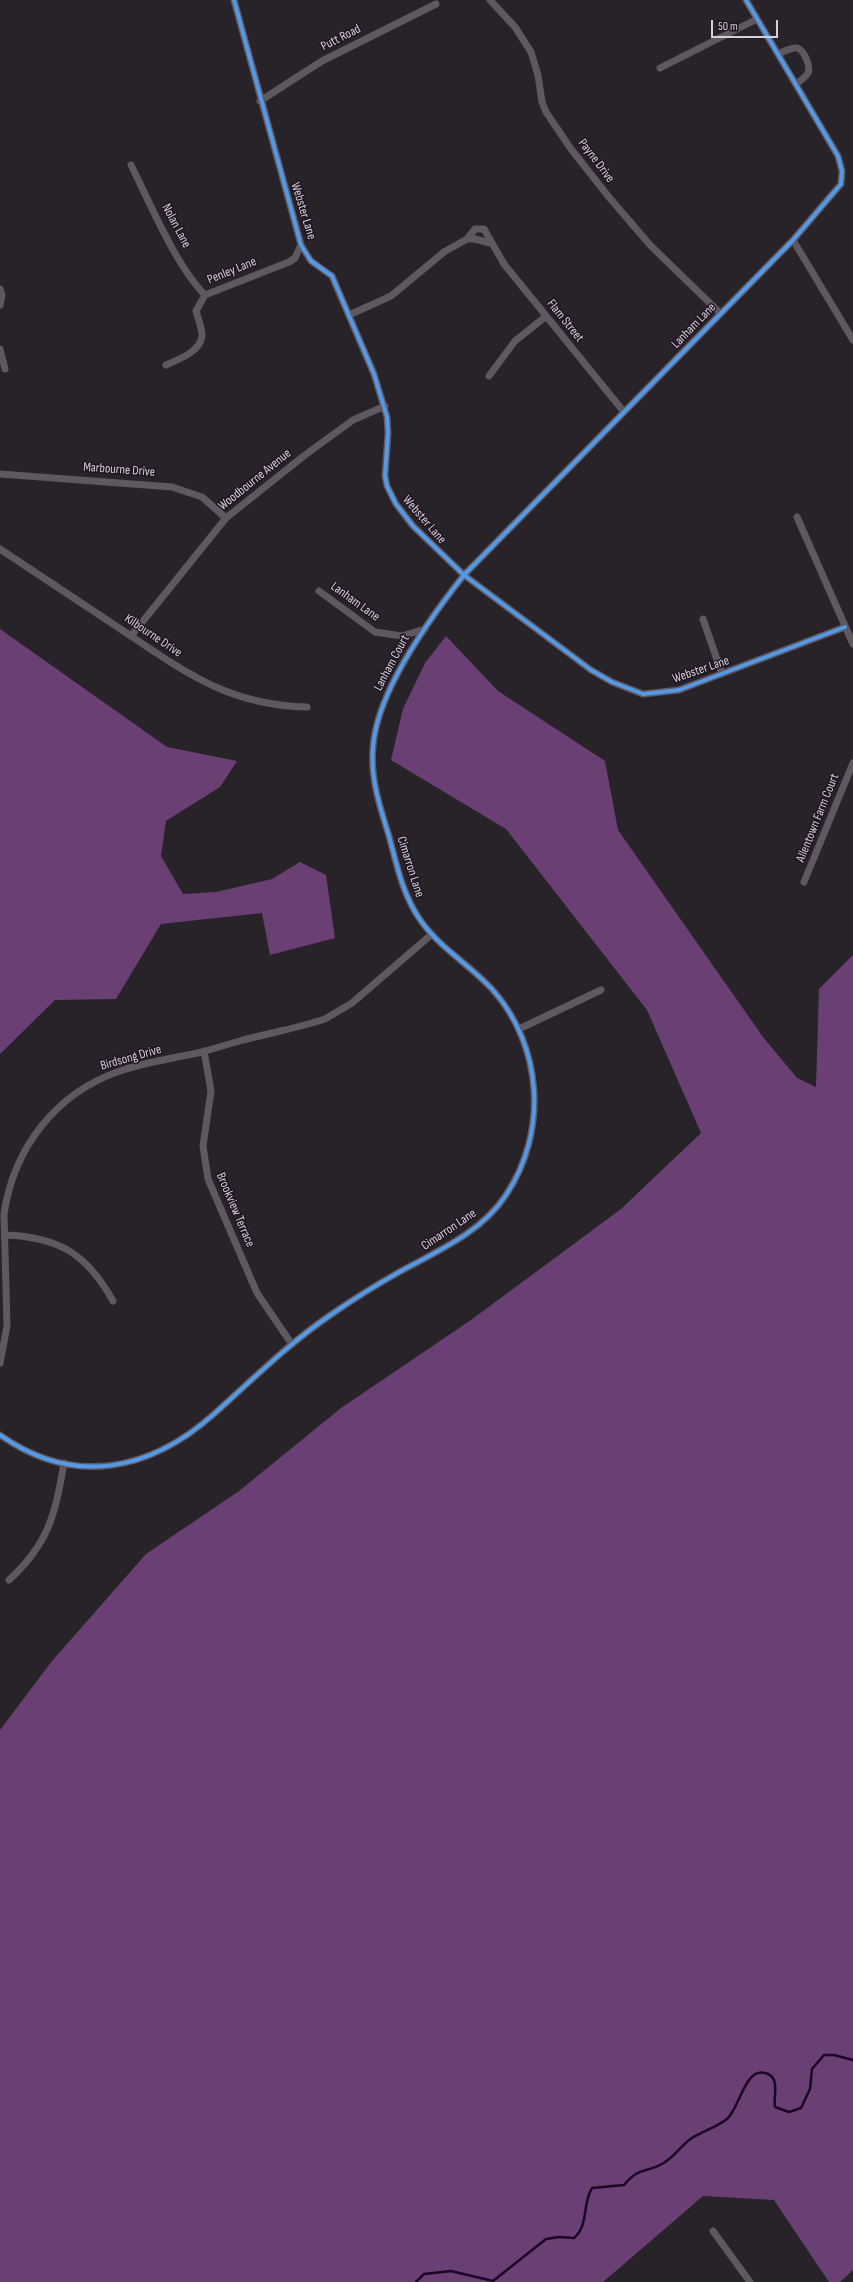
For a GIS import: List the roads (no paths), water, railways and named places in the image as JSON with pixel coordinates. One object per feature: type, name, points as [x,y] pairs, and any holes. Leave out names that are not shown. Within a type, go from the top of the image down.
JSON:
[{"type":"street","name":"Webster Lane","points":[[234,0],[260,101],[301,245],[311,261],[332,276],[374,374],[385,406],[388,433],[385,476],[390,494],[413,526],[464,575],[591,670],[612,682],[643,694],[679,690],[845,627]]},
{"type":"street","name":"Payne Drive","points":[[490,0],[515,27],[528,47],[536,64],[540,93],[546,112],[571,149],[608,196],[650,245],[720,313]]},
{"type":"street","name":"Lanham Lane","points":[[319,590],[375,632],[402,636],[423,632],[464,575],[793,240],[837,191],[842,176],[838,156],[746,0]]},
{"type":"street","name":"Putt Road","points":[[260,101],[322,61],[436,4]]},
{"type":"street","points":[[660,68],[756,19]]},
{"type":"street","points":[[778,54],[794,48],[798,48],[803,54],[809,68],[808,74],[796,84]]},
{"type":"street","name":"Nolan Lane","points":[[131,165],[177,254],[196,285],[205,295]]},
{"type":"street","name":"Flam Street","points":[[349,315],[391,296],[444,252],[467,239],[472,231],[480,228],[487,233],[490,242],[504,264],[545,317],[624,412]]},
{"type":"street","points":[[467,239],[490,242]]},
{"type":"street","points":[[793,240],[853,340]]},
{"type":"street","name":"Penley Lane","points":[[166,366],[186,355],[198,345],[202,335],[196,311],[205,295],[289,262],[295,258],[301,245]]},
{"type":"street","points":[[0,289],[2,295],[0,305]]},
{"type":"street","points":[[489,376],[521,334],[545,317]]},
{"type":"street","points":[[0,349],[5,369]]},
{"type":"street","name":"Woodbourne Avenue","points":[[131,636],[226,518],[305,455],[354,420],[385,406]]},
{"type":"street","name":"Marbourne Drive","points":[[0,474],[172,487],[202,498],[226,518]]},
{"type":"street","points":[[797,517],[853,644]]},
{"type":"street","name":"Kilbourne Drive","points":[[0,549],[185,672],[230,694],[263,704],[307,707]]},
{"type":"street","points":[[703,619],[722,674]]},
{"type":"street","name":"Lanham Court","points":[[385,702],[398,673],[423,632]]},
{"type":"street","name":"Cimarron Lane","points":[[0,1435],[33,1453],[64,1463],[86,1466],[116,1465],[155,1454],[184,1439],[291,1343],[343,1306],[460,1237],[483,1219],[505,1196],[525,1155],[530,1139],[534,1112],[535,1085],[531,1065],[519,1028],[505,1006],[488,985],[432,934],[412,906],[403,886],[377,796],[373,769],[372,746],[375,731],[385,702]]},
{"type":"street","name":"Allentown Farm Court","points":[[804,882],[853,763]]},
{"type":"street","name":"Birdsong Drive","points":[[0,1363],[7,1326],[5,1235],[6,1202],[19,1162],[38,1128],[68,1097],[89,1084],[120,1071],[313,1023],[334,1015],[361,997],[432,934]]},
{"type":"street","points":[[519,1028],[601,990]]},
{"type":"street","name":"Brookview Terrace","points":[[204,1051],[211,1091],[203,1146],[208,1179],[257,1293],[291,1343]]},
{"type":"street","points":[[5,1235],[42,1238],[67,1249],[83,1261],[99,1278],[113,1301]]},
{"type":"street","points":[[9,1580],[36,1552],[47,1532],[56,1505],[64,1463]]},
{"type":"street","points":[[713,2232],[750,2282]]},
{"type":"waterway","points":[[416,2282],[424,2274],[451,2271],[493,2281],[546,2239],[559,2237],[574,2238],[582,2227],[587,2201],[592,2188],[624,2185],[634,2175],[656,2167],[667,2161],[692,2138],[727,2119],[736,2106],[748,2081],[754,2075],[760,2073],[772,2076],[775,2084],[775,2107],[789,2112],[801,2108],[810,2089],[812,2069],[824,2055],[834,2055],[853,2060]]}]
